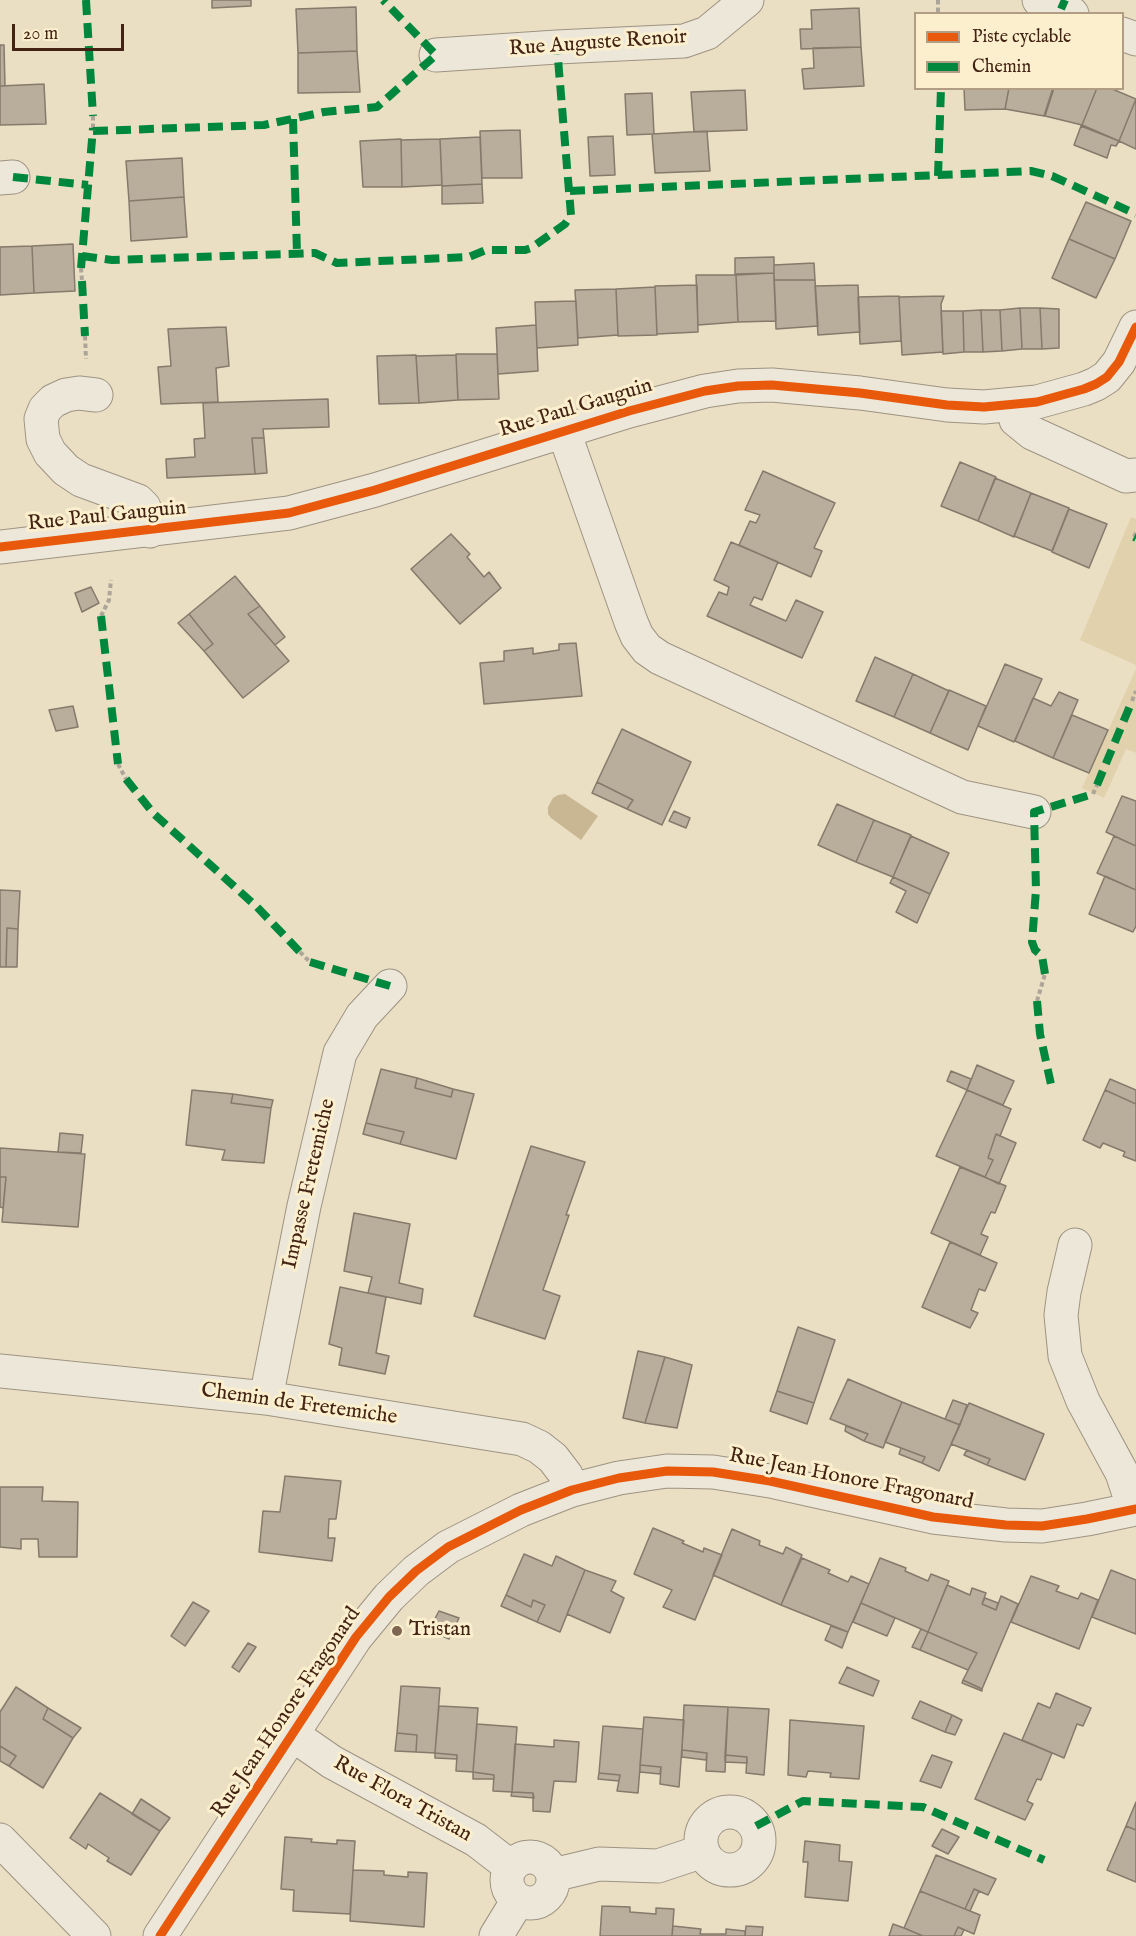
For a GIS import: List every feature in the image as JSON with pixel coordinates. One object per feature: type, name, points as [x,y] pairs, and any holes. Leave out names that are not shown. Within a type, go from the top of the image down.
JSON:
[{"type":"street","name":"Rue Auguste Renoir","points":[[436,55],[684,41],[707,33],[747,0]]},
{"type":"street","points":[[1039,0],[1067,12]]},
{"type":"street","name":"Rue Paul Gauguin","points":[[0,547],[150,531],[290,513],[319,507],[671,399],[738,386],[808,387],[947,405],[984,407],[1014,406],[1058,398],[1096,384],[1114,370],[1134,339]]},
{"type":"street","points":[[96,395],[79,393],[66,395],[53,401],[41,419],[43,439],[50,453],[66,470],[81,480],[138,501],[144,507],[150,531]]},
{"type":"street","points":[[1014,406],[1016,420],[1032,433],[1126,476],[1136,474]]},
{"type":"street","name":"Rue Paul Gauguin","points":[[564,432],[631,622],[637,636],[647,649],[671,663],[962,797],[1034,812]]},
{"type":"street","name":"Impasse Fretemiche","points":[[266,1398],[304,1206],[340,1053],[362,1016],[390,986]]},
{"type":"street","points":[[1075,1245],[1064,1292],[1062,1315],[1065,1356],[1083,1401],[1122,1473],[1135,1509]]},
{"type":"street","name":"Chemin de Fretemiche","points":[[0,1371],[266,1398],[522,1439],[539,1447],[553,1458],[567,1475],[572,1490]]},
{"type":"street","name":"Rue Jean Honore Fragonard","points":[[160,1936],[356,1637],[389,1597],[416,1571],[448,1547],[522,1509],[572,1490],[619,1478],[666,1471],[713,1472],[770,1481],[898,1510],[970,1522],[1042,1526],[1135,1509]]},
{"type":"street","name":"Rue Flora Tristan","points":[[293,1735],[332,1762],[476,1840],[512,1867]]},
{"type":"street","points":[[0,1840],[94,1936]]},
{"type":"street","points":[[553,1875],[599,1864],[658,1866],[703,1851]]},
{"type":"street","points":[[524,1858],[538,1858],[550,1868],[553,1875],[554,1883],[551,1890],[541,1901],[533,1904],[518,1900],[508,1888],[507,1881],[512,1867],[524,1858]]},
{"type":"street","points":[[496,1936],[518,1900]]},
{"type":"path","points":[[93,116],[93,128]]},
{"type":"path","points":[[81,268],[82,281]]},
{"type":"path","points":[[101,616],[109,600],[111,580]]},
{"type":"path","points":[[1132,701],[1136,692]]},
{"type":"path","points":[[118,765],[126,779]]},
{"type":"path","points":[[1093,794],[1097,784]]},
{"type":"path","points":[[300,952],[310,962]]},
{"type":"path","points":[[1037,1001],[1045,974]]},
{"type":"shaded area","points":[[1131,517],[1136,519],[1136,665],[1080,640]]},
{"type":"shaded area","points":[[1136,669],[1136,753],[1126,749],[1104,798],[1082,788]]},
{"type":"shaded area","points":[[565,794],[598,816],[581,840],[548,814],[548,807],[553,798]]},
{"type":"building","points":[[212,0],[251,0],[251,6],[212,8]]},
{"type":"building","points":[[356,7],[357,51],[298,53],[296,9]]},
{"type":"building","points":[[859,8],[861,47],[801,49],[800,29],[812,29],[811,10]]},
{"type":"building","points":[[0,45],[4,45],[5,86],[0,86]]},
{"type":"building","points":[[861,47],[864,86],[804,89],[802,69],[814,68],[813,48]]},
{"type":"building","points":[[357,51],[360,92],[298,93],[298,53]]},
{"type":"building","points":[[44,84],[46,124],[0,125],[0,86]]},
{"type":"building","points":[[745,90],[747,130],[694,132],[691,92]]},
{"type":"building","points":[[964,90],[1009,90],[1005,109],[965,110]]},
{"type":"building","points":[[1009,90],[1052,90],[1044,116],[1005,109]]},
{"type":"building","points":[[1053,90],[1096,90],[1082,125],[1045,116]]},
{"type":"building","points":[[1096,90],[1115,90],[1136,99],[1119,141],[1082,125]]},
{"type":"building","points":[[652,93],[654,134],[627,135],[625,94]]},
{"type":"building","points":[[1136,99],[1136,149],[1119,141]]},
{"type":"building","points":[[1081,126],[1119,141],[1116,146],[1111,145],[1107,158],[1074,145]]},
{"type":"building","points":[[520,130],[522,178],[482,178],[480,131]]},
{"type":"building","points":[[707,131],[710,171],[655,173],[652,134]]},
{"type":"building","points":[[613,136],[615,175],[590,176],[588,137]]},
{"type":"building","points":[[480,137],[482,184],[442,186],[440,139]]},
{"type":"building","points":[[401,139],[402,187],[363,187],[360,141]]},
{"type":"building","points":[[440,139],[442,185],[402,187],[401,140]]},
{"type":"building","points":[[182,158],[184,197],[129,201],[126,161]]},
{"type":"building","points":[[482,184],[483,203],[442,204],[442,186]]},
{"type":"building","points":[[184,197],[187,237],[131,241],[129,201]]},
{"type":"building","points":[[1086,202],[1131,221],[1115,259],[1069,239]]},
{"type":"building","points":[[1069,239],[1115,259],[1096,298],[1052,278]]},
{"type":"building","points":[[73,244],[75,291],[34,293],[32,246]]},
{"type":"building","points":[[32,246],[34,293],[0,295],[0,247]]},
{"type":"building","points":[[774,257],[774,273],[735,274],[735,258]]},
{"type":"building","points":[[814,263],[815,280],[774,280],[774,265]]},
{"type":"building","points":[[774,273],[776,321],[738,322],[736,275]]},
{"type":"building","points":[[696,275],[736,275],[738,322],[698,325]]},
{"type":"building","points":[[774,280],[815,280],[818,326],[776,329]]},
{"type":"building","points":[[697,285],[698,332],[657,334],[655,286]]},
{"type":"building","points":[[858,285],[860,332],[818,335],[815,286]]},
{"type":"building","points":[[655,287],[657,335],[618,336],[616,289]]},
{"type":"building","points":[[616,289],[618,335],[578,338],[575,290]]},
{"type":"building","points":[[899,296],[901,341],[860,344],[858,297]]},
{"type":"building","points":[[944,296],[941,304],[943,352],[902,355],[899,297]]},
{"type":"building","points":[[576,301],[578,345],[537,348],[535,302]]},
{"type":"building","points":[[1020,308],[1040,308],[1042,349],[1022,349]]},
{"type":"building","points":[[1020,308],[1022,349],[1002,351],[1000,310]]},
{"type":"building","points":[[1040,308],[1059,309],[1059,348],[1042,349]]},
{"type":"building","points":[[981,310],[1000,310],[1002,351],[983,352]]},
{"type":"building","points":[[981,310],[983,352],[964,352],[963,311]]},
{"type":"building","points":[[941,311],[963,311],[964,352],[943,354]]},
{"type":"building","points":[[536,325],[538,371],[498,374],[496,328]]},
{"type":"building","points":[[226,327],[229,366],[216,368],[218,402],[161,404],[158,367],[171,366],[168,329]]},
{"type":"building","points":[[456,354],[497,354],[499,399],[458,400]]},
{"type":"building","points":[[416,355],[419,403],[379,404],[377,356]]},
{"type":"building","points":[[456,355],[458,400],[419,403],[416,356]]},
{"type":"building","points":[[328,399],[329,427],[263,429],[264,438],[252,438],[255,474],[167,478],[166,459],[195,457],[194,439],[205,438],[203,403]]},
{"type":"building","points":[[252,438],[264,438],[267,473],[255,474]]},
{"type":"building","points":[[960,462],[996,477],[978,521],[941,506]]},
{"type":"building","points":[[763,471],[835,503],[814,548],[822,551],[811,577],[739,545],[750,521],[756,523],[760,515],[745,510]]},
{"type":"building","points":[[995,478],[1031,493],[1014,537],[978,521]]},
{"type":"building","points":[[1031,493],[1069,508],[1052,551],[1014,536]]},
{"type":"building","points":[[1069,509],[1107,524],[1089,568],[1052,552]]},
{"type":"building","points":[[451,534],[470,554],[467,557],[484,577],[489,572],[501,588],[460,624],[411,569]]},
{"type":"building","points":[[731,542],[778,562],[762,600],[754,597],[750,605],[786,621],[796,600],[823,612],[802,658],[707,616],[719,592],[727,595],[729,587],[714,580]]},
{"type":"building","points":[[235,576],[260,606],[248,614],[289,661],[243,698],[204,651],[213,644],[189,614]]},
{"type":"building","points":[[91,587],[99,603],[82,612],[75,593]]},
{"type":"building","points":[[260,606],[285,637],[275,645],[248,614]]},
{"type":"building","points":[[189,614],[213,644],[204,651],[178,623]]},
{"type":"building","points":[[576,643],[582,696],[484,704],[480,663],[504,661],[504,651],[533,648],[533,654],[559,650],[559,644]]},
{"type":"building","points":[[875,657],[913,674],[894,717],[856,701]]},
{"type":"building","points":[[1005,664],[1042,679],[1014,742],[978,726]]},
{"type":"building","points":[[913,674],[949,691],[930,733],[894,717]]},
{"type":"building","points":[[949,690],[986,706],[968,750],[930,733]]},
{"type":"building","points":[[1059,692],[1078,700],[1053,758],[1015,741],[1033,698],[1051,706]]},
{"type":"building","points":[[73,706],[78,727],[56,731],[49,710]]},
{"type":"building","points":[[1072,715],[1108,730],[1089,773],[1053,758]]},
{"type":"building","points":[[622,729],[691,762],[662,825],[627,809],[633,800],[597,782]]},
{"type":"building","points":[[597,782],[633,800],[627,809],[592,793]]},
{"type":"building","points":[[1122,796],[1136,801],[1136,846],[1106,832]]},
{"type":"building","points":[[837,804],[874,820],[856,862],[818,845]]},
{"type":"building","points":[[674,811],[690,818],[686,828],[669,821]]},
{"type":"building","points":[[874,820],[911,835],[893,877],[856,862]]},
{"type":"building","points":[[911,836],[949,853],[930,894],[893,877]]},
{"type":"building","points":[[1114,836],[1136,846],[1136,890],[1097,873]]},
{"type":"building","points":[[1105,876],[1136,890],[1136,926],[1133,932],[1089,914]]},
{"type":"building","points":[[893,877],[930,894],[917,923],[896,912],[906,891],[890,883]]},
{"type":"building","points":[[0,890],[20,891],[18,929],[7,928],[6,967],[0,967]]},
{"type":"building","points":[[7,928],[18,929],[17,967],[6,967]]},
{"type":"building","points":[[977,1065],[1014,1081],[1003,1105],[967,1090]]},
{"type":"building","points":[[381,1069],[417,1078],[415,1088],[451,1097],[453,1089],[474,1094],[456,1159],[400,1144],[404,1132],[366,1123]]},
{"type":"building","points":[[951,1071],[971,1079],[967,1090],[947,1081]]},
{"type":"building","points":[[417,1078],[453,1089],[451,1097],[415,1088]]},
{"type":"building","points":[[1110,1079],[1136,1090],[1136,1104],[1105,1090]]},
{"type":"building","points":[[192,1090],[233,1094],[231,1103],[271,1108],[264,1163],[222,1160],[225,1150],[186,1145]]},
{"type":"building","points":[[967,1090],[1011,1109],[1000,1136],[996,1134],[988,1158],[993,1160],[985,1177],[936,1156]]},
{"type":"building","points":[[1105,1090],[1136,1104],[1136,1161],[1123,1156],[1125,1152],[1103,1143],[1100,1148],[1083,1140]]},
{"type":"building","points":[[233,1094],[273,1100],[271,1108],[231,1103]]},
{"type":"building","points":[[366,1123],[404,1132],[400,1144],[363,1134]]},
{"type":"building","points":[[60,1133],[83,1135],[81,1153],[58,1152]]},
{"type":"building","points":[[996,1134],[1016,1143],[999,1184],[985,1177],[993,1160],[988,1158]]},
{"type":"building","points":[[531,1146],[585,1162],[543,1290],[560,1296],[545,1339],[474,1316]]},
{"type":"building","points":[[0,1148],[85,1154],[78,1227],[2,1222],[6,1177],[0,1177]]},
{"type":"building","points":[[960,1167],[1006,1186],[995,1213],[991,1212],[981,1234],[988,1237],[980,1255],[931,1233]]},
{"type":"building","points":[[0,1177],[6,1177],[3,1208],[0,1207]]},
{"type":"building","points":[[354,1213],[410,1224],[399,1283],[423,1289],[421,1304],[368,1293],[372,1277],[344,1271]]},
{"type":"building","points":[[950,1242],[997,1263],[985,1291],[979,1289],[971,1310],[978,1313],[970,1328],[922,1307]]},
{"type":"building","points":[[340,1287],[386,1297],[376,1353],[389,1356],[385,1374],[339,1365],[342,1348],[329,1344]]},
{"type":"building","points":[[798,1327],[835,1340],[814,1403],[777,1391]]},
{"type":"building","points":[[638,1351],[665,1357],[645,1423],[623,1418]]},
{"type":"building","points":[[665,1357],[692,1365],[677,1428],[645,1423]]},
{"type":"building","points":[[848,1379],[902,1402],[883,1448],[864,1441],[868,1434],[830,1419]]},
{"type":"building","points":[[777,1391],[814,1403],[807,1424],[770,1411]]},
{"type":"building","points":[[953,1400],[967,1405],[960,1425],[945,1419]]},
{"type":"building","points":[[902,1402],[960,1425],[939,1471],[922,1463],[925,1457],[885,1442]]},
{"type":"building","points":[[969,1403],[1044,1434],[1025,1480],[987,1465],[990,1459],[951,1444]]},
{"type":"building","points":[[846,1426],[868,1434],[864,1441],[845,1431]]},
{"type":"building","points":[[901,1448],[925,1457],[922,1463],[899,1454]]},
{"type":"building","points":[[967,1450],[990,1459],[987,1465],[964,1455]]},
{"type":"building","points":[[285,1476],[341,1481],[336,1519],[329,1519],[328,1538],[335,1538],[332,1561],[259,1552],[263,1511],[280,1512]]},
{"type":"building","points":[[0,1487],[43,1487],[42,1501],[78,1502],[77,1557],[39,1557],[38,1539],[21,1539],[21,1549],[0,1547]]},
{"type":"building","points":[[653,1528],[703,1552],[704,1548],[722,1555],[695,1620],[663,1607],[672,1590],[634,1574]]},
{"type":"building","points":[[732,1529],[760,1541],[759,1545],[783,1554],[786,1547],[802,1555],[781,1605],[713,1575]]},
{"type":"building","points":[[524,1554],[552,1566],[556,1556],[585,1570],[560,1632],[537,1622],[545,1605],[533,1600],[531,1607],[506,1595]]},
{"type":"building","points":[[802,1558],[830,1570],[828,1573],[848,1582],[851,1576],[869,1584],[848,1632],[781,1605]]},
{"type":"building","points":[[880,1558],[906,1568],[905,1571],[928,1581],[931,1574],[949,1581],[928,1632],[861,1603]]},
{"type":"building","points":[[585,1570],[616,1581],[611,1591],[624,1598],[610,1633],[567,1614]]},
{"type":"building","points":[[1111,1570],[1136,1580],[1136,1634],[1092,1617]]},
{"type":"building","points":[[1031,1576],[1059,1586],[1056,1591],[1078,1599],[1081,1593],[1098,1600],[1079,1649],[1011,1622]]},
{"type":"building","points":[[947,1585],[970,1595],[972,1588],[986,1593],[982,1604],[996,1610],[1001,1596],[1018,1604],[982,1689],[963,1680],[977,1653],[928,1632]]},
{"type":"building","points":[[506,1595],[531,1607],[533,1600],[545,1605],[537,1622],[501,1606]]},
{"type":"building","points":[[985,1598],[998,1603],[996,1610],[982,1604]]},
{"type":"building","points":[[193,1602],[209,1611],[185,1646],[171,1636]]},
{"type":"building","points":[[861,1603],[895,1618],[887,1636],[853,1622]]},
{"type":"building","points":[[439,1611],[459,1618],[449,1639],[429,1630]]},
{"type":"building","points":[[831,1626],[848,1632],[842,1648],[825,1640]]},
{"type":"building","points":[[921,1629],[928,1632],[920,1650],[912,1647]]},
{"type":"building","points":[[928,1632],[977,1653],[968,1670],[920,1650]]},
{"type":"building","points":[[248,1643],[256,1647],[239,1672],[232,1667]]},
{"type":"building","points":[[847,1667],[879,1681],[873,1696],[839,1683]]},
{"type":"building","points":[[963,1680],[982,1689],[982,1691],[962,1683]]},
{"type":"building","points":[[401,1686],[440,1688],[435,1753],[416,1752],[417,1735],[397,1733]]},
{"type":"building","points":[[16,1687],[48,1708],[43,1719],[73,1738],[43,1788],[9,1766],[16,1756],[0,1746],[0,1712]]},
{"type":"building","points":[[1056,1693],[1091,1708],[1083,1726],[1077,1724],[1064,1758],[1022,1740],[1038,1703],[1050,1708]]},
{"type":"building","points":[[920,1701],[952,1715],[945,1732],[912,1718]]},
{"type":"building","points":[[684,1705],[728,1707],[725,1772],[706,1771],[707,1753],[682,1750]]},
{"type":"building","points":[[439,1706],[478,1708],[473,1772],[456,1771],[457,1755],[435,1753]]},
{"type":"building","points":[[728,1707],[769,1709],[764,1775],[746,1773],[747,1757],[725,1755]]},
{"type":"building","points":[[48,1708],[81,1728],[73,1738],[43,1719]]},
{"type":"building","points":[[952,1715],[962,1720],[955,1735],[945,1732]]},
{"type":"building","points":[[644,1717],[684,1720],[679,1787],[660,1784],[661,1767],[640,1765]]},
{"type":"building","points":[[790,1720],[864,1726],[859,1779],[830,1777],[831,1773],[808,1771],[806,1777],[788,1775]]},
{"type":"building","points":[[477,1724],[517,1727],[512,1792],[493,1791],[494,1775],[473,1772]]},
{"type":"building","points":[[603,1726],[643,1729],[638,1793],[617,1791],[620,1775],[599,1773]]},
{"type":"building","points":[[397,1733],[417,1735],[416,1752],[395,1751]]},
{"type":"building","points":[[1004,1733],[1052,1753],[1041,1780],[1037,1779],[1027,1801],[1033,1804],[1025,1820],[975,1799]]},
{"type":"building","points":[[554,1740],[579,1742],[576,1782],[554,1781],[550,1812],[533,1811],[533,1793],[512,1792],[515,1744],[554,1747]]},
{"type":"building","points":[[0,1746],[16,1756],[9,1766],[0,1761]]},
{"type":"building","points":[[682,1750],[707,1753],[706,1760],[682,1757]]},
{"type":"building","points":[[435,1753],[457,1755],[457,1759],[435,1758]]},
{"type":"building","points":[[725,1755],[747,1757],[747,1763],[725,1762]]},
{"type":"building","points":[[932,1755],[952,1762],[941,1788],[920,1781]]},
{"type":"building","points":[[640,1765],[661,1767],[660,1774],[640,1772]]},
{"type":"building","points":[[473,1772],[494,1775],[494,1779],[473,1779]]},
{"type":"building","points":[[599,1773],[620,1775],[619,1781],[598,1779]]},
{"type":"building","points":[[512,1792],[533,1793],[534,1798],[511,1796]]},
{"type":"building","points":[[100,1793],[160,1831],[131,1875],[107,1861],[109,1858],[88,1844],[86,1849],[70,1838]]},
{"type":"building","points":[[141,1799],[170,1818],[160,1831],[132,1814]]},
{"type":"building","points":[[1136,1802],[1136,1830],[1126,1826]]},
{"type":"building","points":[[1126,1826],[1136,1830],[1136,1882],[1107,1870]]},
{"type":"building","points":[[942,1829],[959,1837],[948,1854],[932,1846]]},
{"type":"building","points":[[285,1837],[337,1844],[337,1840],[355,1841],[350,1914],[293,1911],[294,1890],[281,1889]]},
{"type":"building","points":[[805,1841],[840,1845],[839,1861],[852,1862],[848,1901],[805,1897],[808,1862],[803,1862]]},
{"type":"building","points":[[936,1855],[996,1879],[988,1895],[974,1889],[965,1909],[920,1891]]},
{"type":"building","points":[[353,1870],[384,1871],[384,1875],[408,1877],[408,1872],[427,1873],[424,1927],[350,1921]]},
{"type":"building","points":[[974,1889],[979,1891],[970,1911],[965,1909]]},
{"type":"building","points":[[920,1891],[980,1915],[974,1934],[958,1927],[954,1936],[923,1936],[904,1928]]},
{"type":"building","points":[[602,1906],[630,1907],[630,1912],[656,1914],[656,1908],[674,1909],[672,1936],[600,1936]]},
{"type":"building","points":[[893,1924],[904,1928],[923,1936],[889,1936]]},
{"type":"building","points":[[673,1926],[701,1929],[700,1934],[726,1934],[726,1929],[745,1931],[745,1936],[672,1936]]},
{"type":"building","points":[[746,1926],[763,1927],[762,1936],[745,1936]]},
{"type":"building","points":[[958,1927],[964,1930],[961,1936],[954,1936]]},
{"type":"marked path","points":[[86,0],[93,116]]},
{"type":"marked path","points":[[93,131],[264,125],[324,112],[377,107],[436,55],[383,0]]},
{"type":"marked path","points":[[1061,9],[1065,0]]},
{"type":"marked path","points":[[82,256],[112,260],[315,253],[337,263],[469,257],[486,250],[531,248],[565,224],[571,215],[557,47]]},
{"type":"marked path","points":[[938,176],[941,90]]},
{"type":"marked path","points":[[293,119],[297,253]]},
{"type":"marked path","points":[[81,268],[93,128]]},
{"type":"marked path","points":[[570,191],[1031,171],[1052,176],[1136,214]]},
{"type":"marked path","points":[[13,177],[88,185]]},
{"type":"marked path","points":[[82,281],[85,336]]},
{"type":"marked path","points":[[101,616],[118,764]]},
{"type":"marked path","points":[[1097,785],[1132,701]]},
{"type":"marked path","points":[[126,779],[154,814],[257,907],[300,952]]},
{"type":"marked path","points":[[1045,974],[1042,956],[1035,950],[1032,942],[1036,890],[1034,812],[1093,794]]},
{"type":"marked path","points":[[310,962],[390,986]]},
{"type":"marked path","points":[[1037,1001],[1040,1034],[1052,1089]]},
{"type":"marked path","points":[[756,1826],[803,1801],[923,1807],[1044,1860]]},
{"type":"cycle path","points":[[0,547],[289,513],[375,490],[629,411],[705,391],[738,386],[772,385],[860,393],[947,405],[984,407],[1037,402],[1084,389],[1107,377],[1119,362],[1136,327]]},
{"type":"cycle path","points":[[160,1936],[356,1637],[389,1597],[416,1571],[448,1547],[521,1510],[572,1490],[619,1478],[667,1471],[713,1472],[770,1481],[933,1517],[1006,1525],[1042,1526],[1136,1509]]},
{"type":"place","name":"Tristan","points":[[397,1631]]}]
